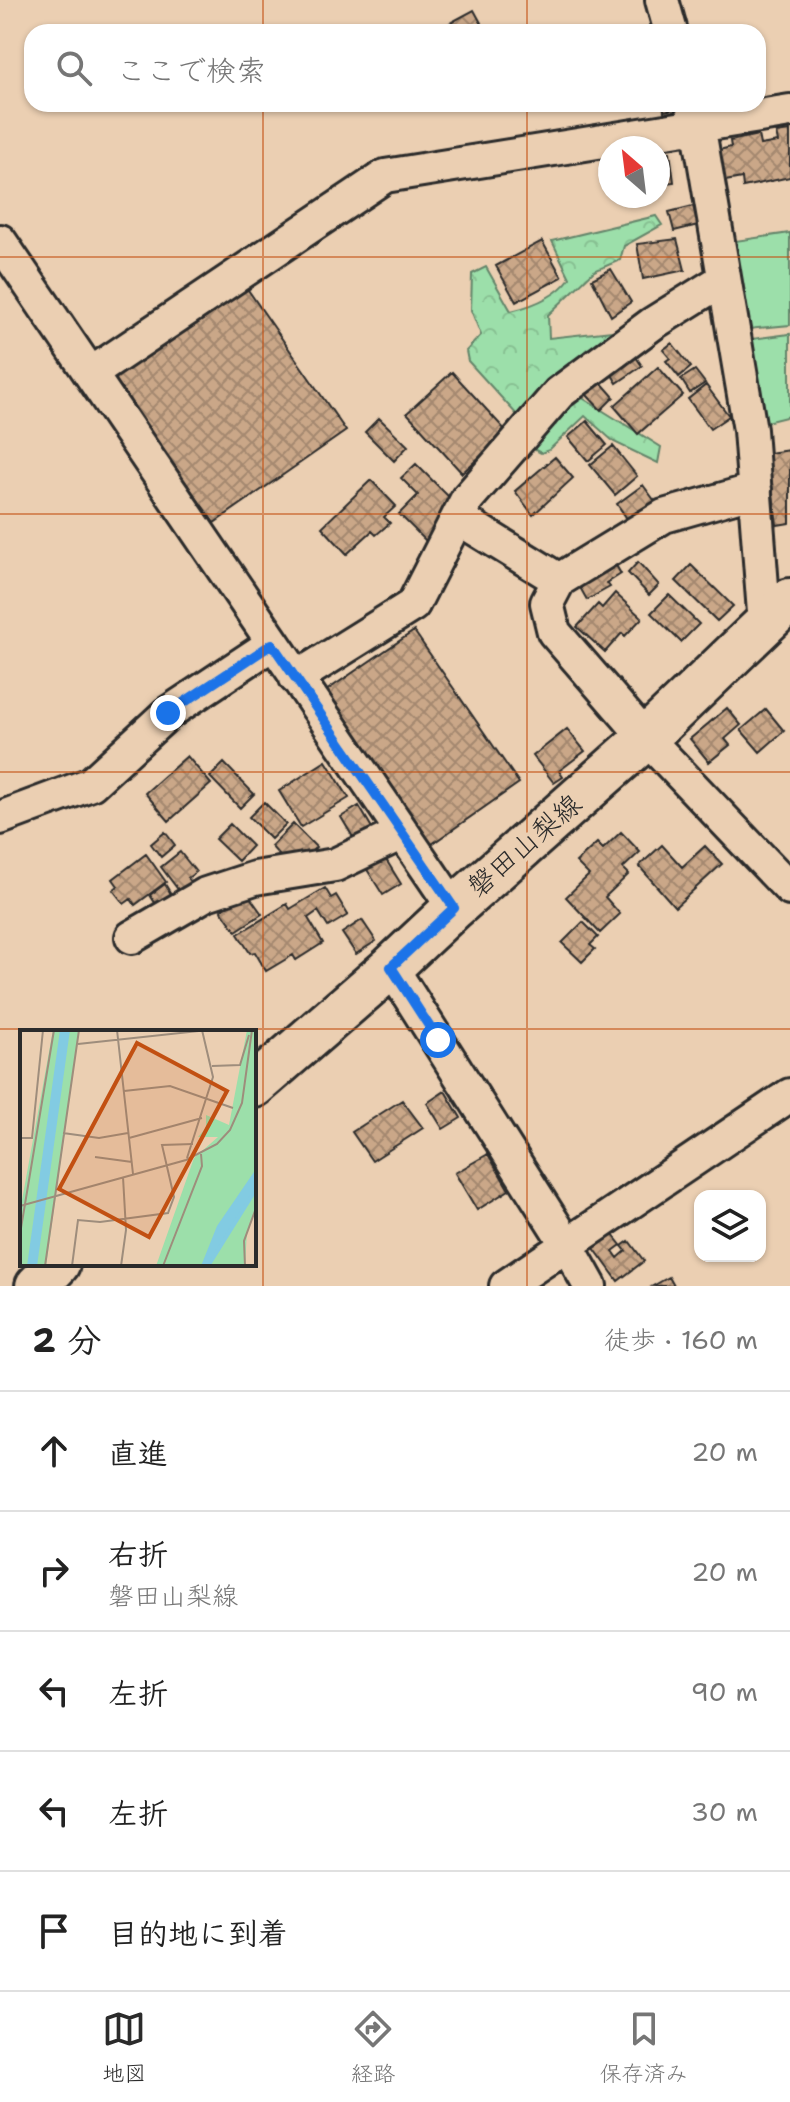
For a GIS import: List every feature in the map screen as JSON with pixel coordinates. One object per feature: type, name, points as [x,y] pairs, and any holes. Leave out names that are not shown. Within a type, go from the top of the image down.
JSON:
[{"type":"main road","name":"磐田山梨線","points":[[256,1084],[646,738],[777,613]]},
{"type":"main road","points":[[37,1286],[56,1266]]},
{"type":"street","points":[[662,0],[669,24]]},
{"type":"street","points":[[766,112],[790,111]]},
{"type":"street","points":[[92,373],[385,176],[695,114],[758,112]]},
{"type":"street","points":[[695,114],[750,430],[755,490],[777,613]]},
{"type":"street","points":[[0,241],[454,908]]},
{"type":"street","points":[[296,678],[413,605],[467,499],[559,393],[652,324],[724,279]]},
{"type":"street","points":[[755,490],[664,516],[559,580],[547,603],[554,632],[646,738],[790,889]]},
{"type":"street","points":[[458,518],[559,580]]},
{"type":"street","points":[[0,818],[91,784],[168,713],[272,644]]},
{"type":"street","points":[[132,937],[206,894],[255,878],[335,865],[402,833]]},
{"type":"street","points":[[391,967],[590,1286]]},
{"type":"street","points":[[506,1286],[790,1095]]},
{"type":"green space","points":[[656,216],[662,225],[624,246],[620,260],[594,271],[548,315],[549,338],[612,331],[646,338],[576,394],[661,447],[658,463],[614,442],[585,416],[549,450],[541,453],[531,448],[519,417],[468,361],[466,351],[481,335],[471,310],[472,274],[486,267],[511,311],[519,309],[551,295],[570,278],[552,241]]},
{"type":"green space","points":[[790,233],[790,325],[748,329],[735,241]]},
{"type":"green space","points":[[790,334],[790,416],[762,423],[751,339]]},
{"type":"building","points":[[474,10],[482,24],[451,24]]},
{"type":"building","points":[[790,131],[790,177],[743,187],[742,178],[725,181],[719,150],[731,147],[730,141],[758,135],[760,145],[778,142],[776,133]]},
{"type":"building","points":[[670,152],[674,182],[670,182]]},
{"type":"building","points":[[693,206],[698,225],[674,231],[669,212]]},
{"type":"building","points":[[677,239],[685,270],[643,279],[637,244]]},
{"type":"building","points":[[542,241],[562,277],[516,302],[496,266]]},
{"type":"building","points":[[611,269],[631,302],[611,316],[592,279]]},
{"type":"building","points":[[246,287],[346,431],[214,523],[113,378]]},
{"type":"building","points":[[672,343],[691,367],[679,377],[666,361],[670,358],[663,350]]},
{"type":"building","points":[[634,354],[642,366],[617,383],[609,370]]},
{"type":"building","points":[[658,367],[683,395],[638,434],[614,406]]},
{"type":"building","points":[[695,370],[705,383],[690,393],[681,379]]},
{"type":"building","points":[[452,372],[507,432],[462,473],[407,413]]},
{"type":"building","points":[[599,380],[614,397],[601,410],[585,393]]},
{"type":"building","points":[[706,385],[729,416],[710,429],[688,399]]},
{"type":"building","points":[[379,418],[408,446],[394,461],[365,432]]},
{"type":"building","points":[[587,421],[607,445],[588,461],[568,437]]},
{"type":"building","points":[[613,446],[637,476],[615,495],[590,465]]},
{"type":"building","points":[[790,450],[790,523],[777,525],[768,453]]},
{"type":"building","points":[[555,457],[573,478],[533,515],[515,491]]},
{"type":"building","points":[[416,464],[451,499],[442,509],[448,514],[428,543],[399,514],[418,495],[401,478]]},
{"type":"building","points":[[371,480],[396,506],[384,517],[390,523],[376,535],[372,531],[347,554],[322,527]]},
{"type":"building","points":[[643,485],[657,504],[630,523],[617,504]]},
{"type":"building","points":[[613,560],[621,574],[607,583],[610,587],[587,600],[577,582]]},
{"type":"building","points":[[638,562],[659,585],[649,595],[628,573]]},
{"type":"building","points":[[691,565],[733,606],[717,621],[676,581]]},
{"type":"building","points":[[615,593],[642,618],[625,636],[622,633],[605,652],[577,627],[598,604],[602,608]]},
{"type":"building","points":[[669,595],[699,624],[681,642],[651,613]]},
{"type":"building","points":[[414,631],[519,783],[429,846],[323,693]]},
{"type":"building","points":[[727,708],[741,725],[725,739],[730,745],[709,762],[690,739]]},
{"type":"building","points":[[766,709],[784,731],[760,752],[741,730]]},
{"type":"building","points":[[567,729],[585,751],[559,771],[563,777],[554,783],[533,756]]},
{"type":"building","points":[[187,756],[211,784],[169,821],[145,793]]},
{"type":"building","points":[[326,761],[349,798],[301,827],[279,791]]},
{"type":"building","points":[[224,763],[254,794],[240,808],[210,777]]},
{"type":"building","points":[[264,802],[286,824],[271,839],[249,817]]},
{"type":"building","points":[[359,806],[375,833],[357,844],[341,817]]},
{"type":"building","points":[[230,824],[252,846],[238,861],[215,839]]},
{"type":"building","points":[[293,824],[316,847],[302,861],[296,855],[287,864],[271,846]]},
{"type":"building","points":[[165,832],[175,845],[161,857],[151,844]]},
{"type":"building","points":[[621,832],[640,852],[623,868],[629,874],[605,897],[620,914],[600,933],[566,897],[589,875],[576,862],[597,843],[603,849]]},
{"type":"building","points":[[662,845],[682,867],[705,846],[722,864],[675,907],[639,866]]},
{"type":"building","points":[[180,852],[196,872],[188,878],[192,883],[180,892],[161,867]]},
{"type":"building","points":[[146,854],[166,882],[135,905],[131,899],[124,904],[113,890],[118,886],[113,879]]},
{"type":"building","points":[[385,858],[401,884],[383,895],[366,868]]},
{"type":"building","points":[[165,884],[174,899],[159,909],[150,895]]},
{"type":"building","points":[[325,888],[331,898],[336,895],[348,915],[328,927],[318,911],[308,918],[323,943],[296,960],[293,955],[266,971],[255,952],[250,953],[238,934],[287,904],[290,909]]},
{"type":"building","points":[[247,893],[262,914],[236,931],[221,910]]},
{"type":"building","points":[[362,920],[376,941],[356,954],[342,933]]},
{"type":"building","points":[[583,922],[598,937],[590,945],[595,949],[582,962],[562,943]]},
{"type":"building","points":[[445,1091],[461,1118],[443,1129],[427,1103]]},
{"type":"building","points":[[402,1100],[423,1128],[372,1161],[352,1132]]},
{"type":"building","points":[[488,1154],[509,1190],[477,1210],[455,1173]]},
{"type":"building","points":[[609,1230],[621,1245],[613,1251],[618,1258],[626,1251],[622,1246],[629,1241],[644,1261],[618,1281],[591,1244]]},
{"type":"building","points":[[669,1277],[674,1286],[653,1286]]},
{"type":"route","points":[[168,713],[272,644],[454,908],[391,967],[438,1040]]}]
